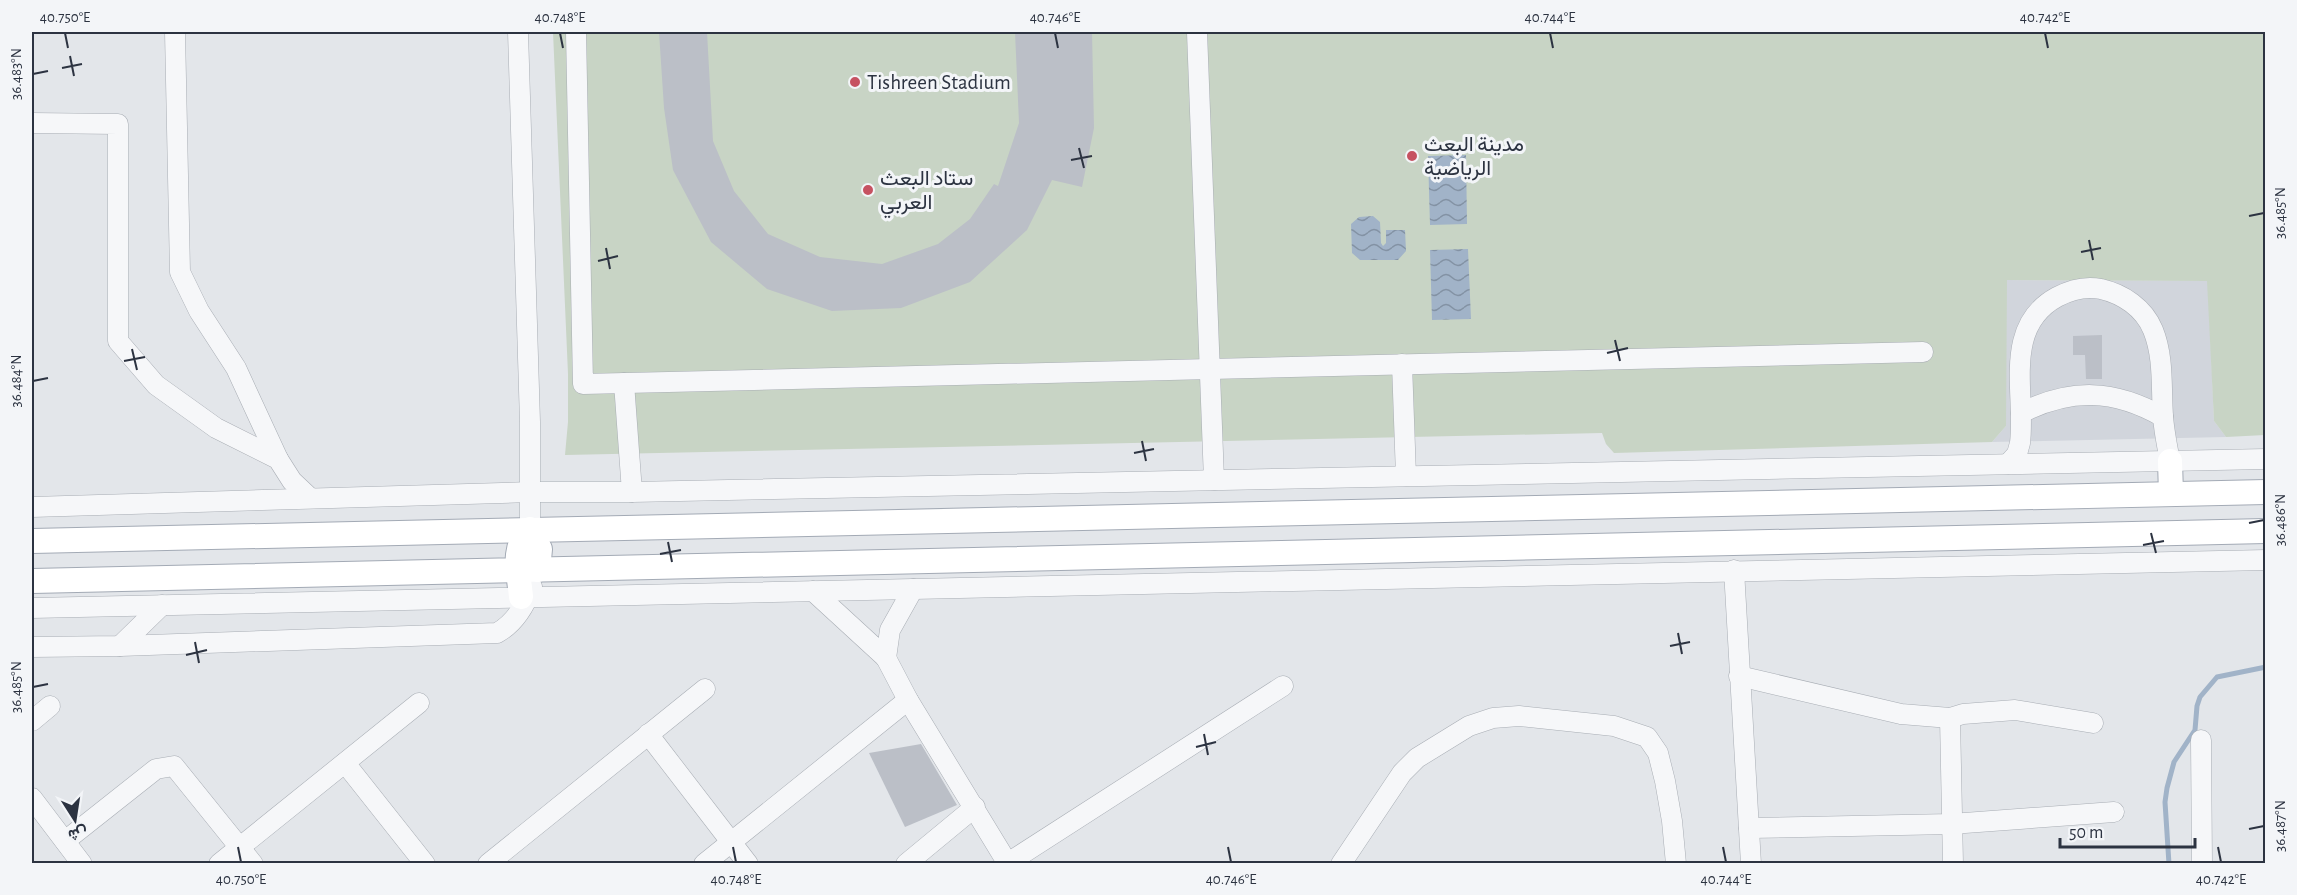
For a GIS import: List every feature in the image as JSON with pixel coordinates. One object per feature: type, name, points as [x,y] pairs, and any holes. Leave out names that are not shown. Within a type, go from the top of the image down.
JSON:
[{"type":"main road","points":[[2170,461],[2170,494]]},
{"type":"main road","points":[[32,541],[2265,492]]},
{"type":"main road","points":[[524,597],[528,571],[517,553],[519,544],[530,530]]},
{"type":"main road","points":[[32,581],[2265,531]]},
{"type":"street","points":[[175,32],[180,272],[200,311],[236,368],[278,459],[292,481],[310,498]]},
{"type":"street","points":[[518,32],[531,492],[530,530]]},
{"type":"street","points":[[576,32],[583,384],[1923,352]]},
{"type":"street","points":[[1197,32],[1214,480]]},
{"type":"street","points":[[32,123],[118,124],[118,341],[156,385],[216,428],[278,459]]},
{"type":"street","points":[[2008,464],[2017,454],[2020,443],[2020,362],[2021,345],[2026,328],[2048,302],[2063,293],[2098,288],[2115,292],[2130,301],[2143,312],[2152,327],[2158,343],[2161,364],[2163,417],[2170,461]]},
{"type":"street","points":[[1402,364],[1406,476]]},
{"type":"street","points":[[624,383],[632,492]]},
{"type":"street","points":[[2021,413],[2055,398],[2093,394],[2130,400],[2163,417]]},
{"type":"street","points":[[32,507],[531,492],[632,492],[2265,459]]},
{"type":"street","points":[[32,608],[2265,560]]},
{"type":"street","points":[[1734,570],[1751,864]]},
{"type":"street","points":[[885,658],[890,630],[913,589]]},
{"type":"street","points":[[813,591],[885,658],[908,700],[1008,863],[1283,686]]},
{"type":"street","points":[[32,646],[120,646],[497,633],[515,618],[524,597]]},
{"type":"street","points":[[120,646],[162,605]]},
{"type":"street","points":[[1739,676],[1901,714],[1950,718],[1963,714],[2015,710],[2093,723]]},
{"type":"street","points":[[488,864],[705,688]]},
{"type":"street","points":[[704,864],[908,700]]},
{"type":"street","points":[[219,864],[419,703]]},
{"type":"street","points":[[32,721],[50,706]]},
{"type":"street","points":[[1341,864],[1402,773],[1417,758],[1469,726],[1493,718],[1520,716],[1614,726],[1647,737],[1658,753],[1665,781],[1676,864]]},
{"type":"street","points":[[1950,718],[1953,864]]},
{"type":"street","points":[[648,734],[748,864]]},
{"type":"street","points":[[2201,740],[2202,864]]},
{"type":"street","points":[[345,763],[425,864]]},
{"type":"street","points":[[65,841],[156,769],[174,766],[253,864]]},
{"type":"street","points":[[32,798],[82,864]]},
{"type":"street","points":[[906,864],[975,807]]},
{"type":"street","points":[[1749,828],[1951,825],[2115,812]]},
{"type":"shaded area","points":[[2006,280],[2208,281],[2214,421],[2226,437],[1992,442],[2006,426]]},
{"type":"green space","name":"مدينة البعث الرياضية","points":[[553,32],[2265,32],[2265,435],[2226,437],[2214,421],[2207,281],[2007,280],[2006,426],[1992,442],[1614,453],[1606,444],[1602,433],[565,455],[568,374]]},
{"type":"water","points":[[1466,155],[1467,224],[1430,225],[1428,156]]},
{"type":"water","points":[[1373,216],[1380,222],[1383,246],[1386,243],[1386,230],[1405,230],[1406,251],[1398,260],[1360,260],[1352,253],[1351,224],[1359,217]]},
{"type":"water","points":[[1468,249],[1471,319],[1432,320],[1430,250]]},
{"type":"building","name":"Tishreen Stadium","points":[[659,32],[707,32],[713,141],[734,191],[768,234],[820,257],[882,264],[938,244],[970,219],[994,184],[998,186],[1019,123],[1015,32],[1092,32],[1094,128],[1082,187],[1052,180],[1027,230],[970,282],[901,308],[832,311],[767,289],[711,242],[673,170],[664,108]]},
{"type":"building","points":[[2102,335],[2102,379],[2086,379],[2085,355],[2073,355],[2073,336]]},
{"type":"building","points":[[921,744],[957,805],[905,827],[869,753]]},
{"type":"waterway","points":[[2169,864],[2165,802],[2167,788],[2174,762],[2195,730],[2200,697],[2217,677],[2266,667]]},
{"type":"place","name":"Tishreen Stadium","points":[[855,82]]},
{"type":"place","name":"مدينة البعث الرياضية","points":[[1412,156]]},
{"type":"place","name":"ستاد البعث العربي","points":[[868,190]]}]
